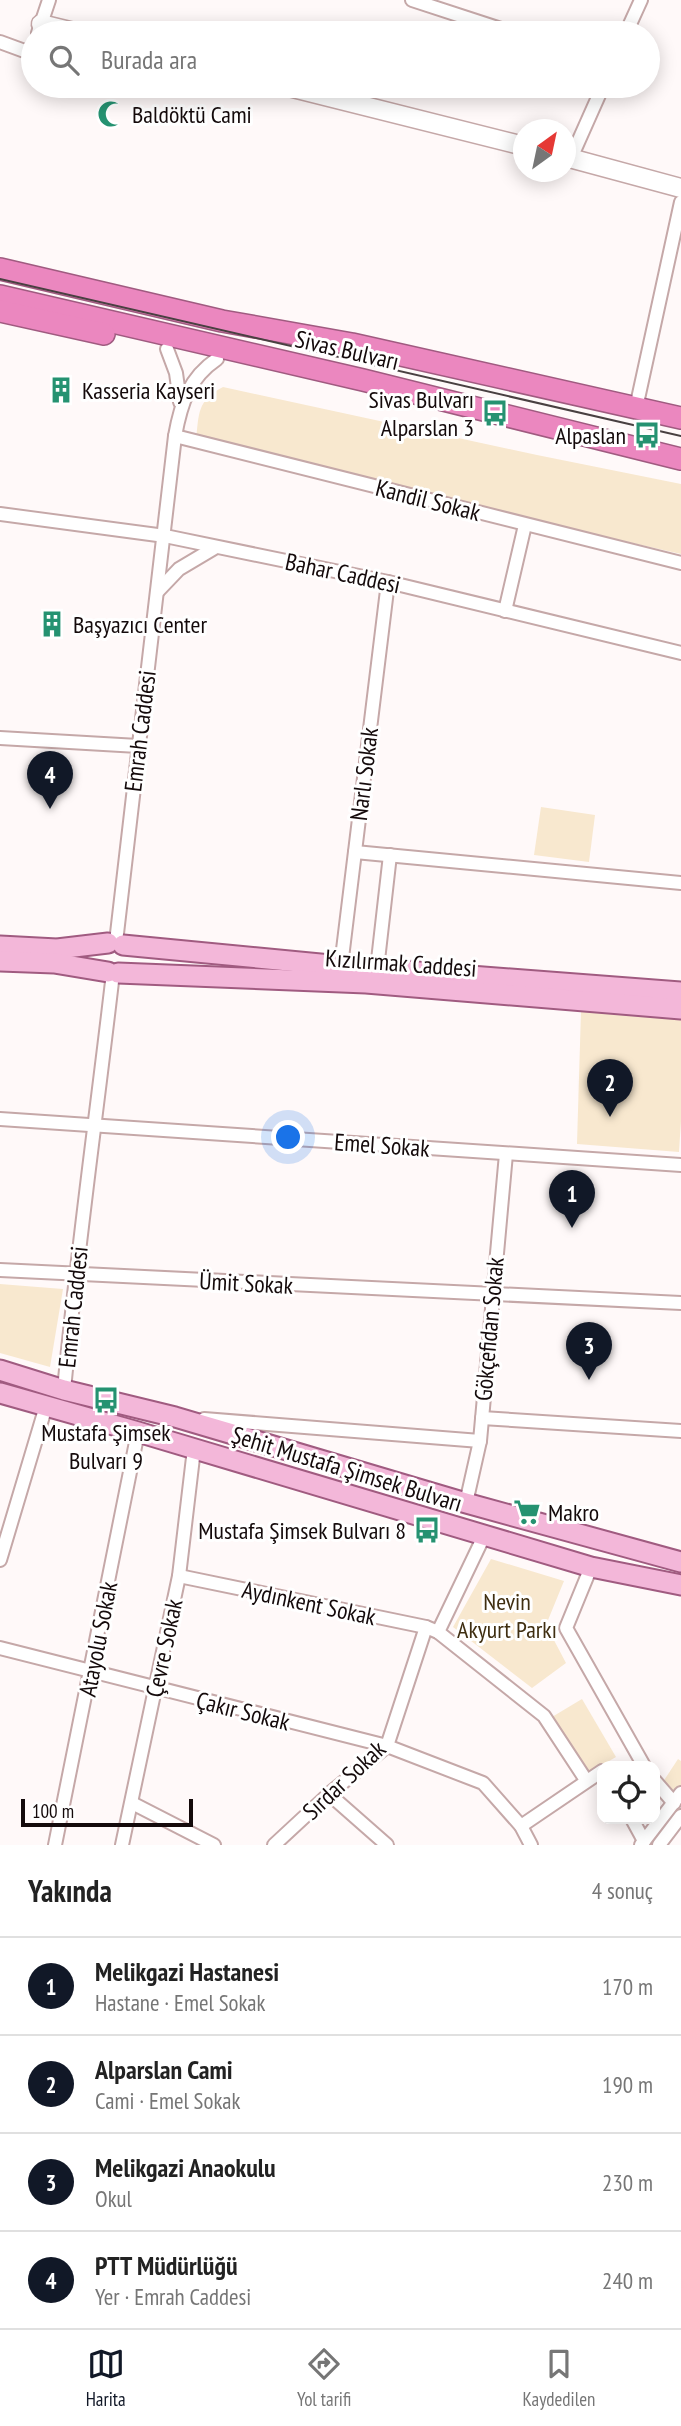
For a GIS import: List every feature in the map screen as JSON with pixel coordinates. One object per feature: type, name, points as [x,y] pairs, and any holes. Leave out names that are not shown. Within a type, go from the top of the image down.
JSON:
[{"type":"highway","points":[[0,256],[225,309],[352,344]]},
{"type":"highway","name":"Sivas Bulvarı","points":[[0,269],[222,321],[352,344],[681,418]]},
{"type":"highway","name":"Sivas Bulvarı","points":[[0,296],[363,380],[681,459]]},
{"type":"highway","points":[[0,311],[217,359],[363,380]]},
{"type":"main road","name":"Kızılırmak Caddesi","points":[[0,946],[57,949],[116,944],[341,967],[681,992]]},
{"type":"main road","points":[[113,973],[125,970],[130,961],[130,953],[116,944]]},
{"type":"main road","name":"Kızılırmak Caddesi","points":[[0,961],[54,963],[113,973],[366,983],[681,1009]]},
{"type":"main road","name":"Şehit Mustafa Şimsek Bulvarı","points":[[0,1370],[64,1390],[175,1417],[466,1503],[681,1562]]},
{"type":"main road","name":"Şehit Mustafa Şimsek Bulvarı","points":[[0,1393],[591,1567],[681,1584]]},
{"type":"street","points":[[42,21],[49,0]]},
{"type":"street","points":[[412,0],[476,21]]},
{"type":"street","points":[[631,21],[641,0]]},
{"type":"street","points":[[0,42],[21,50]]},
{"type":"street","points":[[333,98],[513,143]]},
{"type":"street","points":[[576,141],[597,98]]},
{"type":"street","points":[[576,159],[681,188]]},
{"type":"street","points":[[636,408],[681,202]]},
{"type":"street","points":[[167,349],[176,373],[180,410]]},
{"type":"street","points":[[180,410],[191,384],[202,370],[217,359]]},
{"type":"street","name":"Emrah Caddesi","points":[[116,944],[180,410]]},
{"type":"street","name":"Kandil Sokak","points":[[175,436],[681,563]]},
{"type":"street","name":"Bahar Caddesi","points":[[0,514],[164,536],[388,582],[681,653]]},
{"type":"street","points":[[505,611],[525,525]]},
{"type":"street","points":[[158,592],[179,569],[216,547]]},
{"type":"street","name":"Narlı Sokak","points":[[341,967],[388,582]]},
{"type":"street","points":[[0,738],[138,746]]},
{"type":"street","points":[[355,852],[681,883]]},
{"type":"street","points":[[377,969],[390,855]]},
{"type":"street","name":"Emrah Caddesi","points":[[64,1390],[75,1274],[113,973]]},
{"type":"street","name":"Emel Sokak","points":[[0,1119],[681,1165]]},
{"type":"street","name":"Gökçefidan Sokak","points":[[466,1503],[480,1441],[506,1154]]},
{"type":"street","name":"Ümit Sokak","points":[[0,1270],[681,1303]]},
{"type":"street","points":[[0,1560],[46,1406]]},
{"type":"street","points":[[175,1417],[480,1441]]},
{"type":"street","points":[[482,1418],[681,1431]]},
{"type":"street","name":"Atayolu Sokak","points":[[55,1845],[138,1432]]},
{"type":"street","name":"Çevre Sokak","points":[[122,1845],[179,1577],[194,1449]]},
{"type":"street","name":"Sırdar Sokak","points":[[274,1845],[329,1794],[387,1746],[432,1630],[484,1536]]},
{"type":"street","points":[[591,1567],[566,1628],[641,1761]]},
{"type":"street","name":"Aydınkent Sokak","points":[[179,1577],[432,1630]]},
{"type":"street","points":[[432,1630],[544,1716],[586,1780]]},
{"type":"street","name":"Çakır Sokak","points":[[0,1648],[387,1746],[483,1783],[521,1826]]},
{"type":"street","points":[[531,1845],[521,1826],[597,1774]]},
{"type":"street","points":[[634,1824],[643,1843],[677,1798],[660,1785]]},
{"type":"street","points":[[329,1794],[387,1845]]},
{"type":"street","points":[[132,1803],[214,1845]]},
{"type":"street","points":[[659,1845],[681,1816]]},
{"type":"green space","points":[[223,387],[681,484],[681,554],[403,491],[196,440],[199,415],[204,403]]},
{"type":"green space","points":[[541,807],[595,815],[589,862],[534,855]]},
{"type":"green space","points":[[581,1011],[681,1019],[679,1152],[577,1144]]},
{"type":"green space","points":[[0,1284],[63,1289],[50,1367],[0,1353]]},
{"type":"green space","name":"Nevin Akyurt Parkı","points":[[491,1559],[564,1581],[546,1625],[566,1663],[532,1688],[453,1627]]},
{"type":"green space","points":[[582,1699],[616,1757],[609,1761],[597,1761],[597,1768],[585,1775],[552,1717]]},
{"type":"green space","points":[[678,1759],[681,1761],[681,1790],[673,1800],[660,1786]]},
{"type":"tram line","points":[[0,279],[681,436]]},
{"type":"place","name":"Baldöktü Cami","points":[[111,114]]},
{"type":"place","name":"Kasseria Kayseri","points":[[61,390]]},
{"type":"place","name":"Sivas Bulvarı Alparslan 3","points":[[495,413]]},
{"type":"place","name":"Alpaslan","points":[[647,435]]},
{"type":"place","name":"Başyazıcı Center","points":[[52,624]]},
{"type":"place","name":"PTT Müdürlüğü","points":[[50,809]]},
{"type":"place","name":"Alparslan Cami","points":[[610,1117]]},
{"type":"place","name":"Melikgazi Hastanesi","points":[[572,1228]]},
{"type":"place","name":"Melikgazi Anaokulu","points":[[589,1380]]},
{"type":"place","name":"Mustafa Şimsek Bulvarı 9","points":[[106,1400]]},
{"type":"place","name":"Makro","points":[[527,1512]]},
{"type":"place","name":"Mustafa Şimsek Bulvarı 8","points":[[427,1530]]}]
